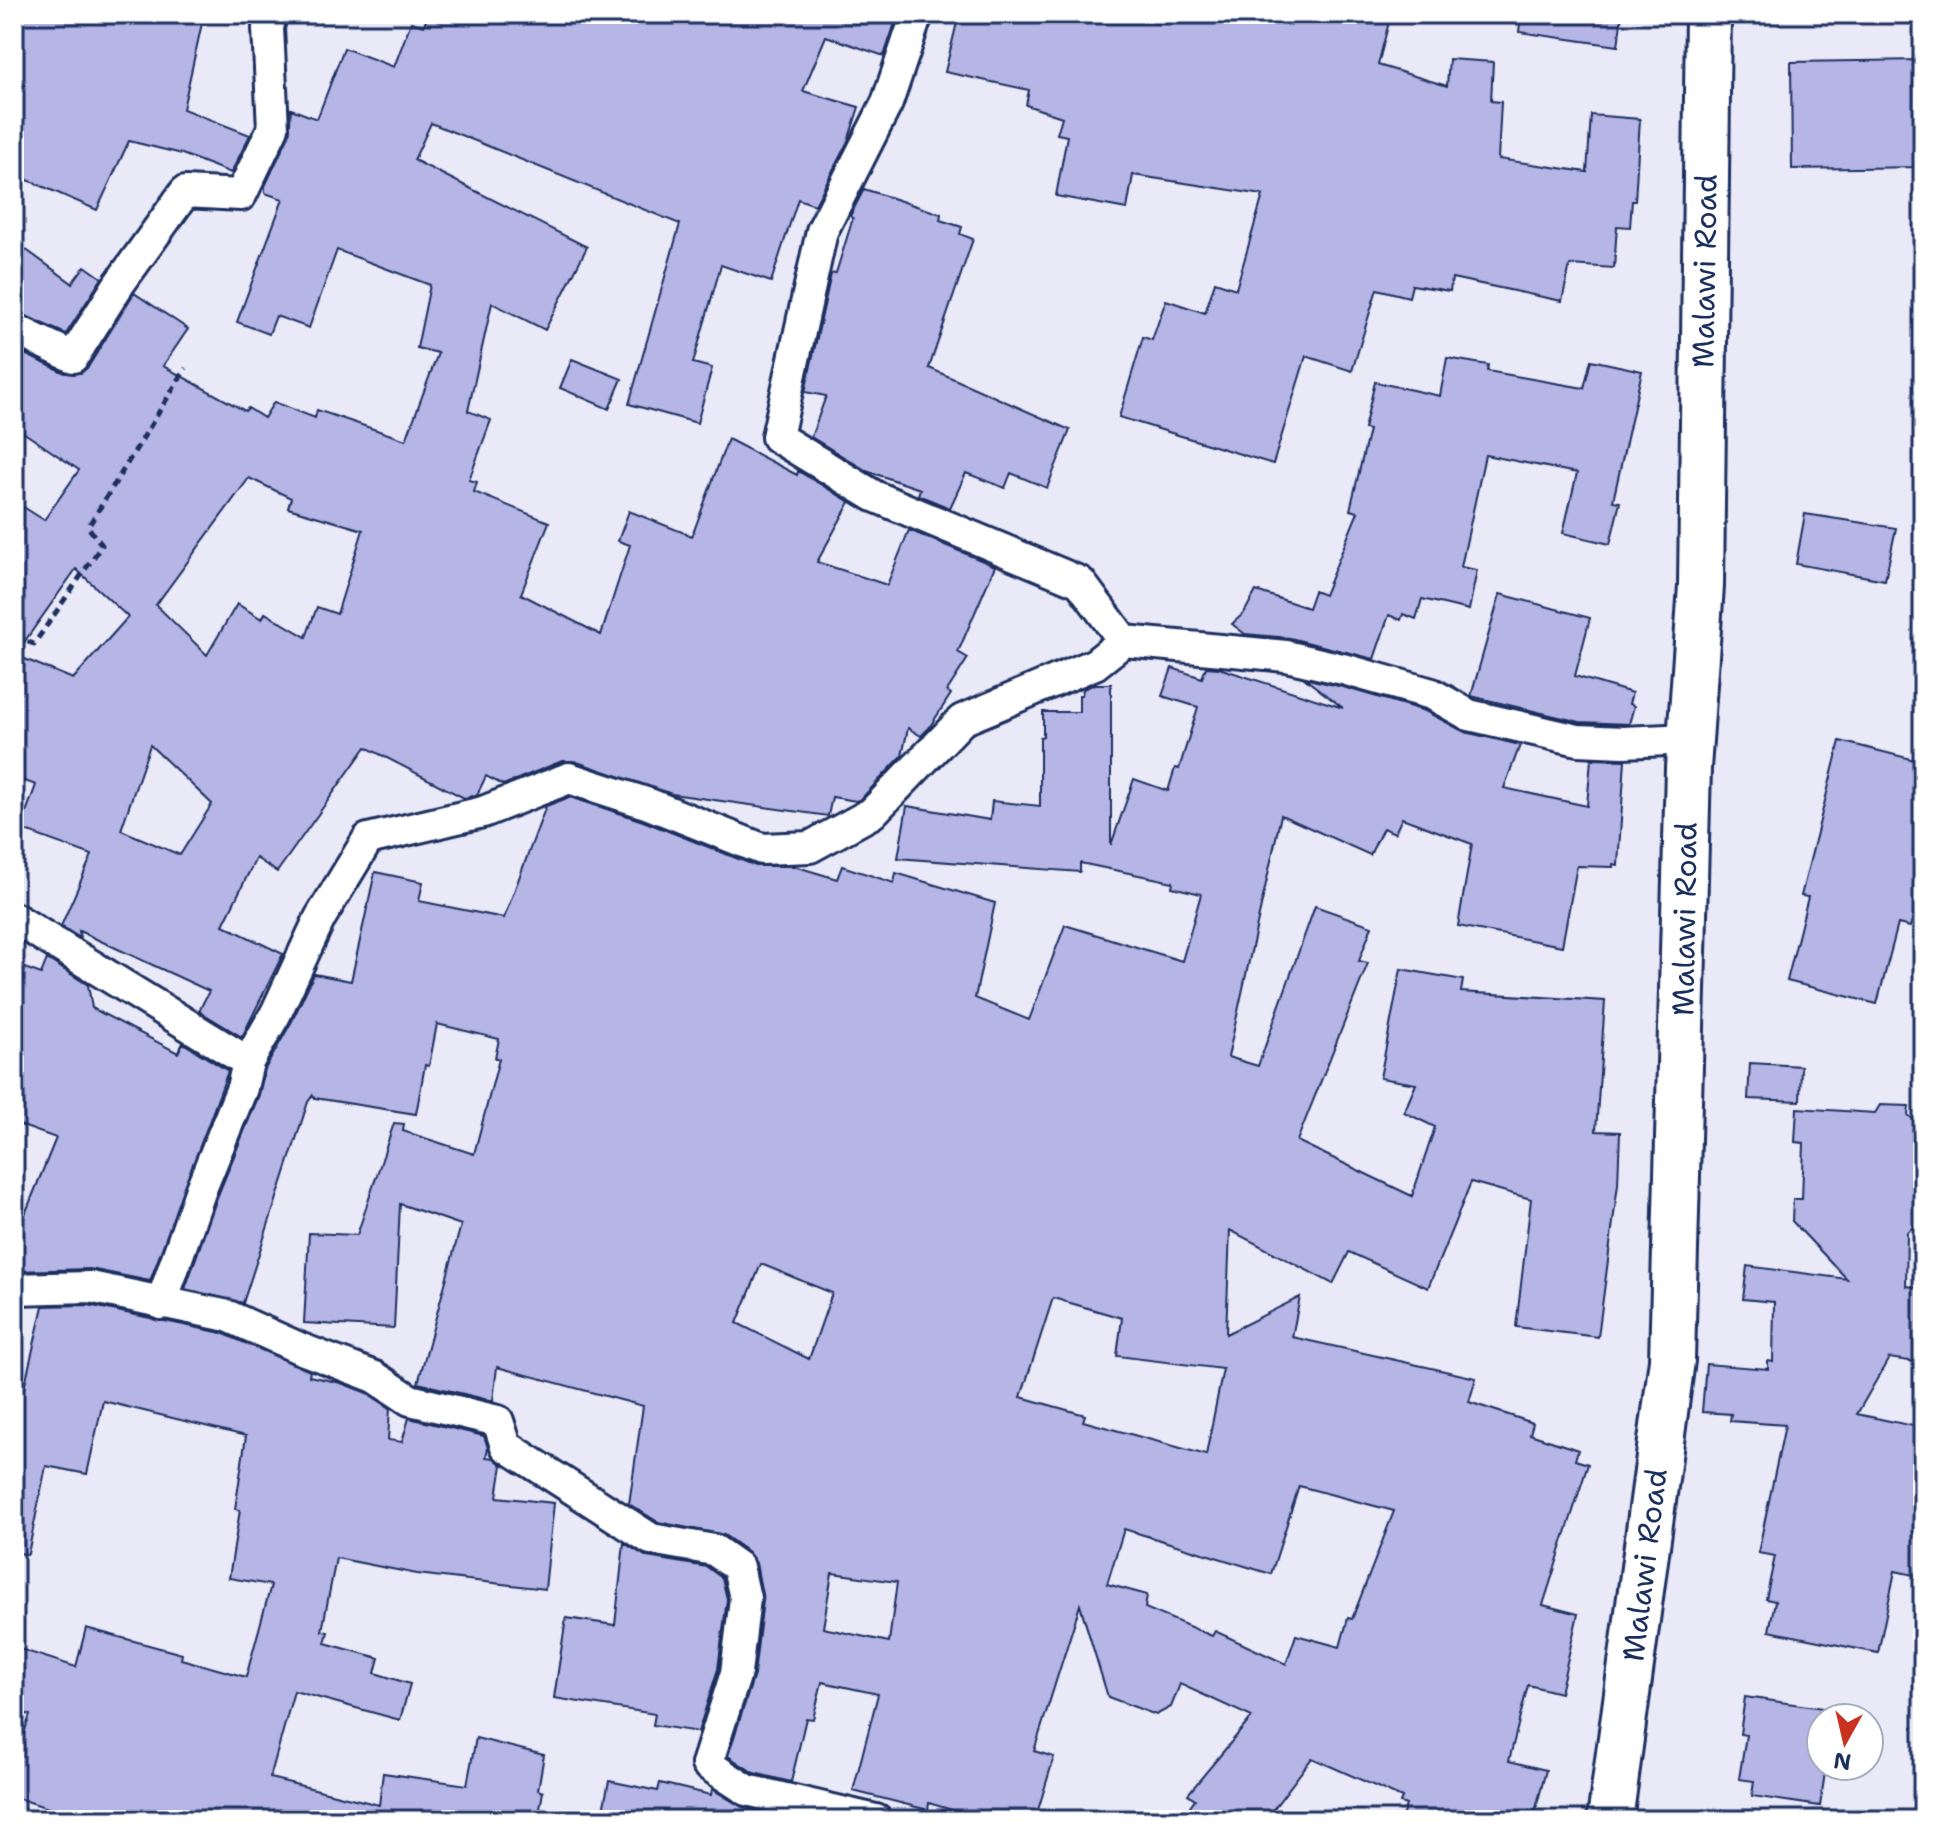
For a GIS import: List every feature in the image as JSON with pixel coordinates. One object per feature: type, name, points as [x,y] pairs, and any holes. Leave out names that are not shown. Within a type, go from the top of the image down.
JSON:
[{"type":"main road","name":"Malawi Road","points":[[1610,1820],[1672,1360],[1690,739],[1701,586],[1708,14]]},
{"type":"street","points":[[14,329],[73,357],[119,284],[185,192],[241,195],[273,128],[268,28],[271,14]]},
{"type":"street","points":[[917,14],[887,103],[822,231],[777,437],[874,496],[1080,582],[1124,641]]},
{"type":"street","points":[[161,1304],[201,1189],[242,1088],[248,1062],[276,1013],[320,918],[368,839],[483,812],[569,778],[649,804],[762,849],[810,847],[872,813],[962,720],[1095,664],[1124,641],[1286,656],[1432,694],[1469,715],[1578,740],[1623,742],[1690,739]]},
{"type":"street","points":[[14,918],[248,1062]]},
{"type":"street","points":[[14,1289],[90,1287],[228,1316],[375,1377],[410,1400],[498,1421],[506,1446],[651,1539],[714,1550],[738,1567],[745,1598],[736,1673],[707,1764],[747,1790],[876,1820]]},
{"type":"path","points":[[14,637],[34,644],[102,545],[88,527],[186,368]]},
{"type":"building","points":[[14,14],[204,14],[183,109],[250,135],[231,173],[182,154],[129,141],[97,210],[14,174]]},
{"type":"building","points":[[428,14],[898,14],[884,56],[826,36],[803,91],[859,107],[848,141],[815,205],[798,199],[771,282],[721,265],[693,363],[712,368],[697,423],[629,404],[680,224],[431,123],[414,160],[587,247],[545,330],[492,303],[468,411],[491,420],[469,480],[477,482],[474,492],[549,522],[521,594],[601,635],[630,545],[618,541],[629,511],[692,536],[728,439],[797,475],[798,471],[850,502],[817,562],[887,585],[909,530],[995,566],[958,652],[968,658],[947,691],[951,694],[929,728],[921,736],[908,728],[902,756],[861,799],[832,797],[828,816],[672,794],[574,761],[562,761],[503,785],[486,776],[477,795],[464,798],[366,747],[277,872],[256,858],[223,925],[283,954],[242,1037],[199,1011],[209,991],[79,931],[80,938],[61,926],[92,855],[20,829],[36,785],[14,777],[14,501],[44,520],[79,470],[14,426],[14,349],[65,373],[81,373],[88,367],[134,293],[188,329],[163,366],[245,411],[248,408],[264,418],[274,402],[315,418],[317,410],[406,440],[438,353],[417,348],[430,285],[337,250],[309,328],[276,316],[269,334],[237,322],[283,199],[265,193],[265,186],[289,135],[291,109],[317,119],[344,48],[394,67],[411,22],[424,26]],"holes":[[[249,478],[291,498],[288,508],[363,530],[337,614],[317,607],[306,637],[265,613],[262,619],[237,604],[207,655],[156,605]],[[76,569],[128,617],[73,679],[15,655]],[[150,745],[212,804],[180,855],[121,830]]]},
{"type":"building","points":[[959,14],[1153,14],[1184,20],[1185,14],[1391,14],[1378,65],[1447,86],[1449,59],[1493,62],[1491,101],[1501,102],[1498,159],[1587,172],[1591,115],[1640,119],[1635,201],[1632,201],[1630,227],[1617,226],[1614,268],[1570,265],[1562,301],[1452,278],[1450,291],[1412,285],[1409,297],[1377,289],[1352,371],[1306,356],[1273,464],[1119,417],[1143,337],[1152,340],[1166,300],[1205,313],[1215,282],[1236,289],[1263,195],[1133,175],[1127,209],[1056,196],[1067,136],[1057,134],[1062,117],[1026,105],[1029,90],[945,72]]},
{"type":"building","points":[[1521,14],[1622,14],[1618,46],[1519,32]]},
{"type":"building","points":[[1923,60],[1923,167],[1792,169],[1791,62]]},
{"type":"building","points":[[864,189],[941,214],[940,220],[962,227],[960,234],[973,239],[929,368],[1070,430],[1047,488],[1011,473],[1005,488],[966,473],[950,508],[918,495],[920,489],[867,471],[811,437],[826,396],[805,392],[831,274],[836,273],[853,218],[850,216]]},
{"type":"building","points":[[14,241],[72,283],[85,266],[102,278],[66,334],[14,311]]},
{"type":"building","points":[[1447,358],[1488,365],[1487,371],[1584,388],[1591,360],[1642,371],[1613,501],[1620,502],[1610,544],[1563,533],[1577,473],[1485,455],[1461,567],[1477,570],[1469,610],[1422,599],[1416,619],[1403,614],[1401,620],[1389,615],[1374,659],[1290,638],[1245,634],[1232,624],[1244,613],[1256,591],[1308,608],[1314,591],[1324,595],[1358,512],[1350,510],[1369,430],[1364,429],[1375,382],[1440,396]]},
{"type":"building","points":[[572,359],[622,379],[609,409],[560,388]]},
{"type":"building","points":[[1805,514],[1896,528],[1885,580],[1796,564]]},
{"type":"building","points":[[1500,594],[1590,618],[1575,676],[1632,693],[1629,704],[1634,706],[1629,724],[1580,722],[1471,696]]},
{"type":"building","points":[[1206,667],[1219,668],[1343,708],[1304,678],[1425,711],[1465,732],[1520,745],[1504,788],[1587,806],[1591,759],[1625,760],[1618,865],[1577,866],[1562,946],[1458,926],[1472,844],[1402,818],[1395,833],[1383,828],[1370,855],[1281,815],[1228,1057],[1258,1066],[1315,906],[1372,926],[1359,961],[1368,963],[1297,1141],[1412,1196],[1435,1127],[1404,1112],[1416,1084],[1380,1078],[1401,969],[1463,980],[1461,992],[1605,1001],[1596,1131],[1620,1132],[1618,1184],[1598,1337],[1516,1327],[1531,1199],[1471,1182],[1428,1288],[1349,1252],[1333,1284],[1230,1230],[1226,1334],[1300,1297],[1292,1337],[1476,1378],[1469,1402],[1533,1423],[1530,1434],[1578,1450],[1575,1460],[1588,1464],[1543,1605],[1578,1614],[1560,1693],[1528,1685],[1509,1761],[1546,1770],[1533,1820],[1401,1820],[1406,1805],[1400,1803],[1402,1798],[1312,1758],[1265,1820],[1180,1820],[1195,1799],[1188,1794],[1252,1717],[1180,1684],[1171,1707],[1156,1715],[1108,1697],[1080,1605],[1034,1751],[1054,1757],[1035,1820],[985,1820],[929,1803],[928,1810],[853,1791],[878,1694],[822,1682],[813,1719],[806,1718],[791,1782],[754,1773],[728,1756],[754,1675],[763,1600],[756,1563],[748,1552],[724,1535],[658,1522],[629,1504],[643,1406],[497,1367],[493,1401],[418,1383],[461,1225],[400,1204],[394,1328],[304,1323],[309,1233],[357,1235],[394,1123],[404,1124],[403,1131],[474,1154],[499,1059],[495,1058],[499,1039],[437,1024],[416,1114],[315,1098],[313,1095],[308,1102],[243,1303],[185,1289],[218,1195],[259,1095],[265,1069],[314,974],[351,981],[375,872],[423,882],[419,901],[504,918],[546,806],[570,797],[643,821],[756,866],[794,866],[837,879],[842,866],[894,883],[896,873],[995,903],[975,998],[1029,1020],[1065,925],[1182,961],[1201,894],[1172,887],[1173,882],[1080,863],[1080,872],[898,858],[907,806],[990,820],[992,801],[1040,806],[1043,712],[1079,712],[1079,695],[1082,695],[1083,689],[1095,684],[1111,684],[1111,845],[1134,779],[1168,791],[1175,768],[1179,769],[1198,707],[1162,696],[1172,668],[1202,678]],"holes":[[[761,1264],[832,1293],[809,1359],[737,1323]],[[1053,1298],[1122,1318],[1117,1356],[1223,1369],[1206,1455],[1083,1421],[1085,1415],[1021,1397]],[[1299,1486],[1394,1511],[1352,1619],[1348,1618],[1340,1647],[1296,1635],[1286,1664],[1215,1631],[1212,1636],[1145,1608],[1147,1595],[1107,1584],[1124,1529],[1271,1574]],[[832,1573],[897,1582],[889,1642],[823,1628]]]},
{"type":"building","points":[[1840,741],[1923,762],[1923,882],[1910,927],[1898,924],[1877,1004],[1787,981],[1808,897],[1801,896]]},
{"type":"building","points":[[47,959],[88,985],[92,1008],[178,1053],[183,1043],[228,1071],[150,1281],[90,1269],[14,1271],[14,1241],[56,1138],[14,1123],[14,964],[41,974]]},
{"type":"building","points":[[1750,1063],[1801,1066],[1800,1101],[1748,1099]]},
{"type":"building","points":[[1880,1105],[1909,1106],[1908,1115],[1923,1127],[1923,1200],[1920,1200],[1919,1223],[1907,1232],[1906,1286],[1923,1288],[1923,1363],[1889,1358],[1857,1414],[1923,1428],[1914,1489],[1923,1491],[1923,1577],[1895,1571],[1878,1653],[1769,1631],[1775,1601],[1766,1599],[1775,1556],[1758,1553],[1785,1425],[1730,1421],[1731,1414],[1702,1412],[1706,1364],[1768,1369],[1768,1361],[1773,1362],[1774,1302],[1743,1299],[1747,1266],[1847,1279],[1792,1221],[1793,1199],[1802,1199],[1804,1143],[1795,1142],[1797,1108],[1875,1113]]},
{"type":"building","points":[[88,1305],[222,1333],[310,1371],[309,1376],[367,1393],[390,1408],[388,1440],[402,1442],[409,1418],[484,1436],[488,1448],[486,1457],[494,1458],[502,1465],[497,1497],[554,1503],[545,1589],[417,1574],[336,1558],[322,1631],[328,1632],[325,1643],[379,1658],[375,1673],[410,1684],[400,1720],[294,1691],[270,1778],[379,1805],[383,1773],[467,1785],[476,1738],[544,1755],[538,1790],[543,1792],[538,1820],[85,1820],[14,1797],[14,1763],[30,1715],[14,1710],[14,1647],[76,1667],[86,1628],[182,1654],[181,1659],[246,1677],[271,1585],[229,1578],[240,1510],[235,1509],[246,1436],[103,1401],[87,1474],[46,1466],[28,1554],[14,1553],[14,1400],[21,1401],[43,1306]]},
{"type":"building","points":[[624,1543],[647,1557],[707,1567],[722,1578],[727,1599],[718,1669],[698,1732],[653,1725],[655,1714],[554,1698],[566,1618],[615,1625]]},
{"type":"building","points":[[1745,1697],[1805,1705],[1805,1782],[1824,1782],[1820,1806],[1752,1796],[1754,1781],[1739,1779],[1746,1735],[1740,1734]]},
{"type":"building","points":[[609,1781],[658,1791],[660,1783],[711,1795],[712,1789],[742,1807],[782,1817],[781,1820],[601,1820]]}]
